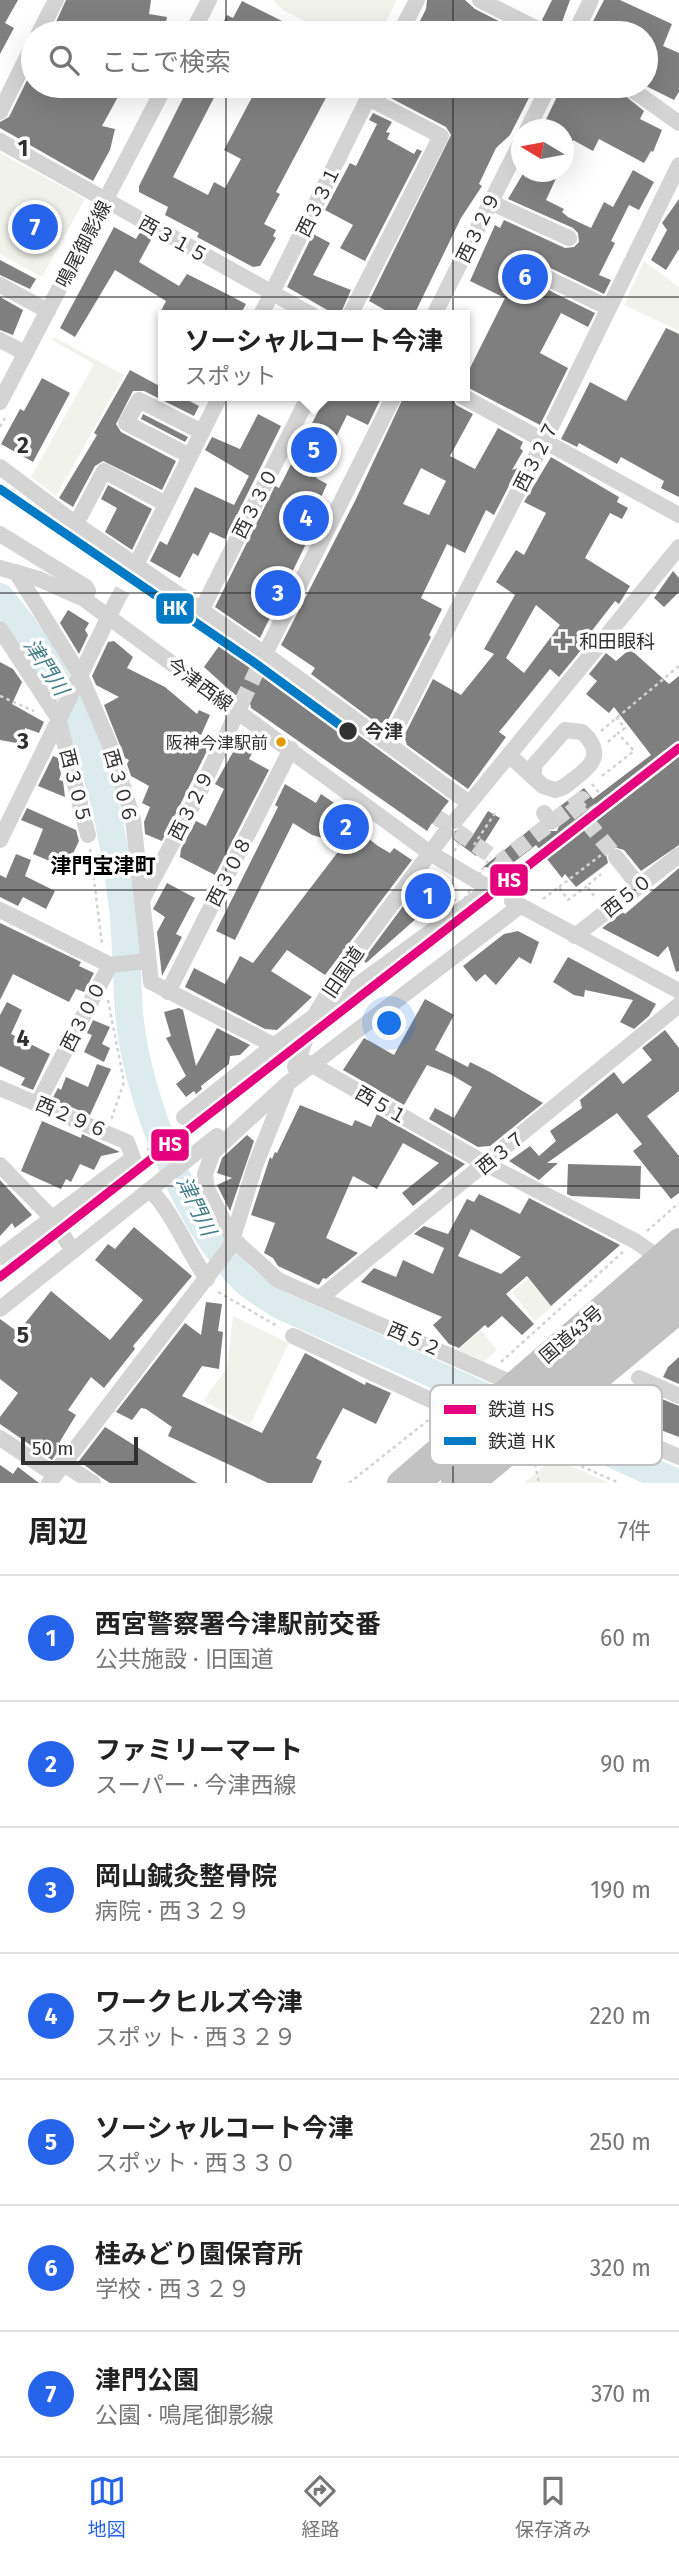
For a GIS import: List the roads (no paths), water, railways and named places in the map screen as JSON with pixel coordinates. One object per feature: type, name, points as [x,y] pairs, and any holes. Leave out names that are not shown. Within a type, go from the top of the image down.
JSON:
[{"type":"highway","name":"国道43号","points":[[495,1385],[672,1263],[679,1240]]},
{"type":"highway","points":[[532,1385],[672,1263]]},
{"type":"highway","points":[[568,1385],[679,1290]]},
{"type":"highway","points":[[590,1385],[679,1312]]},
{"type":"highway","name":"国道43号","points":[[399,1483],[430,1456]]},
{"type":"highway","points":[[419,1483],[440,1465]]},
{"type":"highway","points":[[453,1483],[474,1465]]},
{"type":"highway","points":[[472,1483],[494,1465]]},
{"type":"street","points":[[45,21],[56,0]]},
{"type":"street","points":[[198,21],[209,0]]},
{"type":"street","points":[[406,21],[417,0]]},
{"type":"street","points":[[480,0],[521,21]]},
{"type":"street","points":[[581,21],[591,0]]},
{"type":"street","points":[[0,112],[21,71]]},
{"type":"street","name":"鳴尾御影線","points":[[0,402],[159,98]]},
{"type":"street","name":"西３３１","points":[[264,310],[368,98]]},
{"type":"street","points":[[353,310],[441,136],[381,98]]},
{"type":"street","points":[[532,119],[543,98]]},
{"type":"street","points":[[644,98],[679,122]]},
{"type":"street","name":"西３１５","points":[[0,141],[302,310]]},
{"type":"street","name":"西３２９","points":[[436,310],[511,161]]},
{"type":"street","name":"西３２７","points":[[388,744],[544,442],[679,165]]},
{"type":"street","points":[[490,202],[569,238]]},
{"type":"street","points":[[77,256],[92,265]]},
{"type":"street","points":[[533,271],[609,308]]},
{"type":"street","points":[[0,285],[48,311]]},
{"type":"street","points":[[0,341],[24,353]]},
{"type":"street","points":[[190,456],[126,424],[139,400],[202,432]]},
{"type":"street","points":[[470,400],[679,515]]},
{"type":"street","points":[[134,570],[218,401]]},
{"type":"street","name":"西３３０","points":[[201,611],[306,401]]},
{"type":"street","points":[[263,658],[392,401]]},
{"type":"street","points":[[0,467],[134,570],[201,611],[469,803]]},
{"type":"street","points":[[76,524],[104,471],[166,504]]},
{"type":"street","points":[[0,534],[86,587],[88,592],[84,599]]},
{"type":"street","name":"旧国道","points":[[210,1275],[231,1243],[255,1166],[287,1084],[313,1020],[339,975],[469,803],[679,547]]},
{"type":"street","name":"今津西線","points":[[8,570],[112,610],[290,749],[430,853],[492,889],[313,1020]]},
{"type":"street","name":"西３０６","points":[[8,570],[78,679],[110,745],[133,819],[151,982],[298,1060]]},
{"type":"street","points":[[0,840],[112,610]]},
{"type":"street","name":"西３０５","points":[[0,629],[57,720],[88,835]]},
{"type":"street","name":"西３２９","points":[[143,899],[239,707]]},
{"type":"street","points":[[509,755],[533,777],[546,788],[563,793],[596,759],[596,750],[582,732],[569,729],[562,732],[535,764],[533,777]]},
{"type":"street","name":"西３０８","points":[[168,992],[290,749]]},
{"type":"street","points":[[611,853],[639,886]]},
{"type":"street","name":"西５０","points":[[575,936],[679,855]]},
{"type":"street","points":[[0,1309],[258,1103],[268,1101],[314,1066],[516,903],[679,991]]},
{"type":"street","name":"西３００","points":[[0,910],[106,967],[38,1103]]},
{"type":"street","points":[[106,967],[147,961]]},
{"type":"street","name":"西３７","points":[[321,1297],[679,1005]]},
{"type":"street","points":[[184,1117],[272,1047],[313,1020]]},
{"type":"street","name":"西５１","points":[[298,1060],[314,1066],[486,1164],[672,1263]]},
{"type":"street","name":"西２９６","points":[[0,1088],[127,1142],[132,1158],[52,1218]]},
{"type":"street","name":"西５２","points":[[268,1101],[213,1152],[206,1165],[207,1189],[231,1243],[278,1280],[321,1297],[507,1385]]},
{"type":"street","points":[[1,1168],[52,1218],[73,1251]]},
{"type":"street","points":[[55,1474],[210,1275],[187,1250],[160,1198],[149,1190]]},
{"type":"street","points":[[0,1257],[52,1218]]},
{"type":"street","points":[[293,1336],[430,1396]]},
{"type":"street","points":[[639,1378],[655,1385]]},
{"type":"street","points":[[662,1388],[679,1396]]},
{"type":"street","points":[[0,1438],[55,1474],[93,1483]]},
{"type":"street","name":"西５２","points":[[662,1450],[679,1457]]},
{"type":"waterway","name":"津門川","points":[[0,597],[34,641],[62,689],[94,766],[106,808],[119,882],[124,918],[129,1013],[142,1080],[167,1153],[201,1222],[220,1252],[241,1277],[280,1305],[458,1385]]},
{"type":"waterway","name":"津門川","points":[[637,1465],[677,1483]]},
{"type":"tunnel","points":[[115,604],[131,575]]},
{"type":"tunnel","points":[[241,704],[261,662]]},
{"type":"tunnel","points":[[437,817],[500,862],[582,799],[589,809]]},
{"type":"tunnel","points":[[571,802],[616,857]]},
{"type":"rail line","name":"HK","points":[[0,489],[252,661],[348,731]]},
{"type":"rail line","name":"HS","points":[[0,1277],[679,748]]},
{"type":"place","name":"津門公園","points":[[35,227]]},
{"type":"place","name":"桂みどり園保育所","points":[[525,277]]},
{"type":"place","name":"ソーシャルコート今津","points":[[314,450]]},
{"type":"place","name":"ワークヒルズ今津","points":[[306,518]]},
{"type":"place","name":"岡山鍼灸整骨院","points":[[278,593]]},
{"type":"place","name":"和田眼科","points":[[563,641]]},
{"type":"place","name":"今津","points":[[348,731]]},
{"type":"place","name":"阪神今津駅前","points":[[281,742]]},
{"type":"place","name":"ファミリーマート","points":[[346,827]]},
{"type":"place","name":"西宮警察署今津駅前交番","points":[[428,896]]},
{"type":"district","name":"津門宝津町","points":[[103,866]]}]
